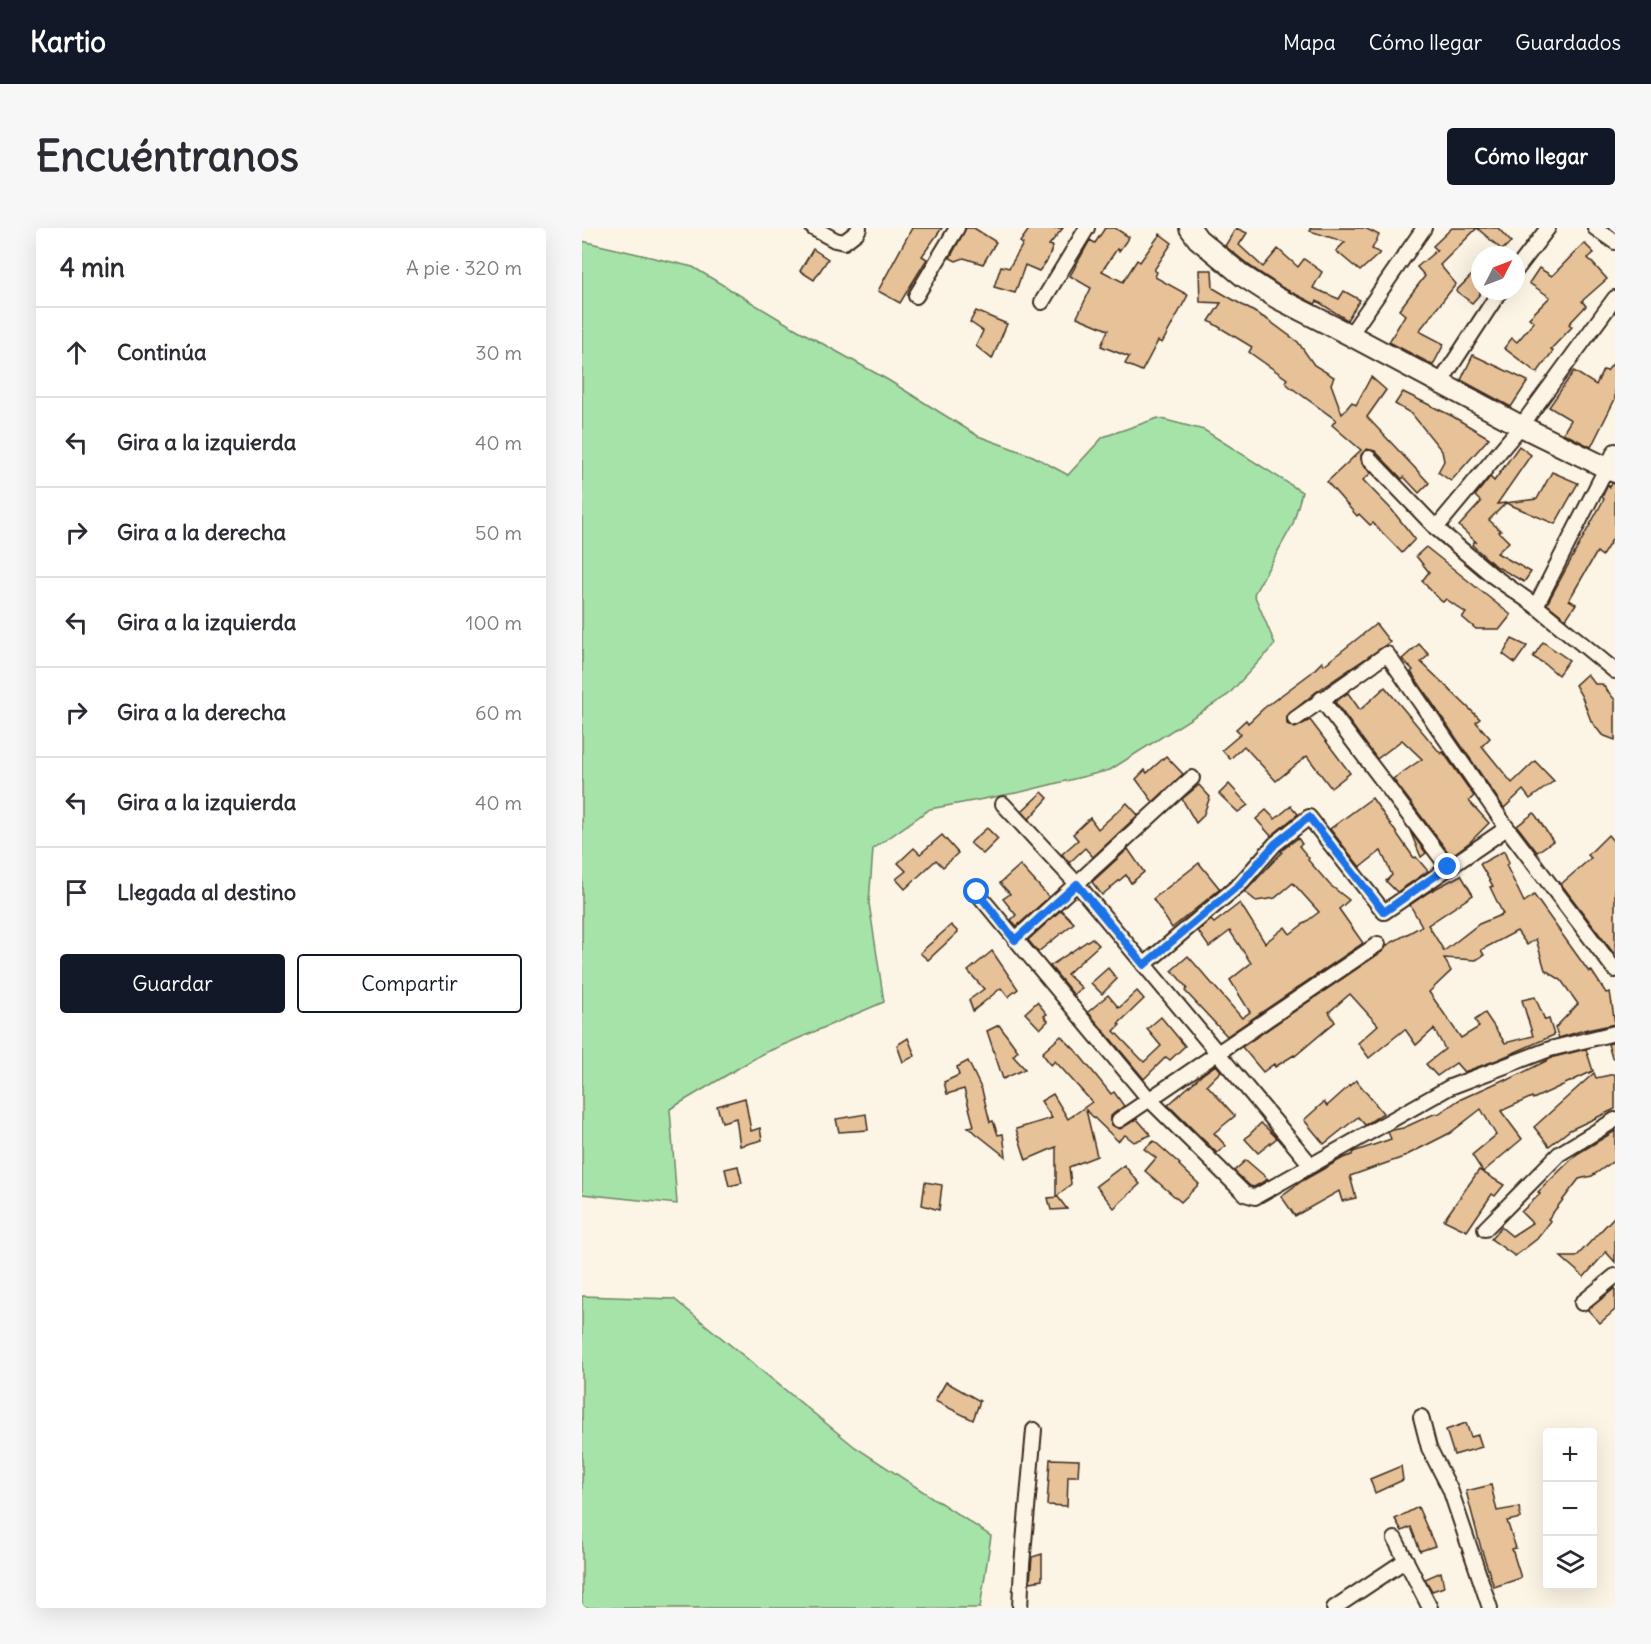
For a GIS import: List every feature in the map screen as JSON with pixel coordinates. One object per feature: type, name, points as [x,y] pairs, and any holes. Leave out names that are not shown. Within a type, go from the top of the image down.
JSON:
[{"type":"main road","points":[[1190,228],[1198,239],[1243,276],[1276,298],[1521,426],[1612,463]]},
{"type":"street","points":[[813,228],[835,240],[844,242],[859,228]]},
{"type":"street","points":[[916,296],[957,228]]},
{"type":"street","points":[[1042,302],[1087,228]]},
{"type":"street","points":[[1350,335],[1424,228]]},
{"type":"street","points":[[1525,258],[1548,228]]},
{"type":"street","points":[[1595,228],[1615,242]]},
{"type":"street","points":[[1436,528],[1521,426],[1615,298]]},
{"type":"street","points":[[1440,383],[1494,300]]},
{"type":"street","points":[[1369,458],[1436,528],[1493,576],[1536,606],[1615,671]]},
{"type":"street","points":[[1536,606],[1612,463]]},
{"type":"street","points":[[1295,718],[1387,654],[1507,828],[1615,970]]},
{"type":"street","points":[[1321,699],[1448,867]]},
{"type":"street","points":[[1015,940],[1192,778]]},
{"type":"street","points":[[1003,804],[1077,884],[1311,1165]]},
{"type":"street","points":[[1144,965],[1240,884],[1275,844],[1309,817],[1384,912],[1507,828]]},
{"type":"street","points":[[977,892],[1149,1100],[1245,1194],[1251,1197],[1255,1197],[1450,1087],[1550,1049],[1615,1033]]},
{"type":"street","points":[[1119,1120],[1378,944]]},
{"type":"street","points":[[1485,1229],[1559,1154],[1615,1120]]},
{"type":"street","points":[[1582,1303],[1615,1276]]},
{"type":"street","points":[[1421,1417],[1429,1448],[1450,1489],[1486,1606]]},
{"type":"street","points":[[1020,1608],[1035,1430]]},
{"type":"street","points":[[1395,1539],[1430,1608]]},
{"type":"street","points":[[1334,1608],[1406,1560]]},
{"type":"green space","points":[[582,241],[693,267],[789,325],[888,380],[978,436],[1033,456],[1068,475],[1103,437],[1158,418],[1204,430],[1302,492],[1293,524],[1254,594],[1275,644],[1228,695],[1110,770],[1021,792],[930,809],[873,849],[869,903],[884,1002],[762,1054],[670,1109],[677,1204],[582,1194]]},
{"type":"green space","points":[[582,1296],[674,1299],[855,1447],[991,1536],[980,1608],[582,1608]]},
{"type":"building","points":[[912,228],[942,228],[922,256],[927,259],[900,303],[878,291]]},
{"type":"building","points":[[966,228],[974,228],[996,242],[983,264],[964,258],[956,261],[950,258]]},
{"type":"building","points":[[1030,228],[1063,228],[1049,245],[1053,246],[1047,261],[1039,271],[1025,265],[1015,293],[994,287],[1001,266],[1009,268],[1023,244],[1020,242]]},
{"type":"building","points":[[1105,228],[1115,228],[1129,237],[1119,251],[1117,249],[1102,271],[1123,282],[1137,260],[1140,262],[1160,234],[1172,243],[1154,270],[1157,272],[1155,277],[1188,295],[1162,343],[1158,341],[1142,371],[1125,364],[1129,357],[1101,346],[1108,330],[1077,317],[1091,288],[1070,276],[1090,240],[1095,243]]},
{"type":"building","points":[[1236,228],[1247,233],[1239,245],[1263,267],[1278,249],[1298,267],[1304,259],[1322,272],[1313,288],[1339,299],[1344,291],[1360,300],[1347,320],[1317,301],[1315,304],[1283,288],[1225,246]]},
{"type":"building","points":[[1310,228],[1365,228],[1379,235],[1372,249],[1380,253],[1360,271],[1336,251],[1345,242],[1310,231]]},
{"type":"building","points":[[1452,228],[1477,228],[1440,265],[1456,284],[1419,331],[1444,344],[1433,365],[1389,342],[1405,315],[1399,310],[1425,276],[1417,267],[1437,250],[1433,246]]},
{"type":"building","points":[[1477,228],[1498,228],[1511,242],[1506,246],[1497,246]]},
{"type":"building","points":[[1584,243],[1594,253],[1588,258],[1607,279],[1582,301],[1586,306],[1569,324],[1572,327],[1551,349],[1553,351],[1537,373],[1504,348],[1512,338],[1517,342],[1534,322],[1529,318],[1550,297],[1529,283],[1539,268],[1552,276]]},
{"type":"building","points":[[813,249],[828,259],[814,280],[800,271]]},
{"type":"building","points":[[1199,270],[1212,270],[1213,288],[1268,320],[1298,342],[1314,365],[1334,377],[1331,384],[1342,414],[1352,402],[1356,405],[1371,377],[1386,390],[1367,417],[1429,483],[1419,493],[1375,451],[1367,449],[1361,455],[1362,464],[1371,473],[1363,480],[1392,510],[1415,539],[1402,553],[1373,523],[1370,525],[1359,514],[1357,516],[1327,482],[1361,450],[1332,425],[1336,420],[1289,386],[1285,382],[1287,379],[1249,352],[1252,347],[1209,321],[1221,303],[1200,302]]},
{"type":"building","points":[[1471,276],[1471,300],[1475,300],[1472,303],[1456,291]]},
{"type":"building","points":[[976,311],[1007,324],[992,359],[976,346],[983,331],[970,322]]},
{"type":"building","points":[[1473,355],[1528,381],[1511,407],[1461,380]]},
{"type":"building","points":[[1615,361],[1615,399],[1591,447],[1563,433],[1571,420],[1549,407],[1574,371],[1596,385],[1603,370],[1607,371]]},
{"type":"building","points":[[1403,392],[1452,416],[1489,438],[1451,481],[1438,472],[1444,461],[1442,451],[1412,414],[1395,404]]},
{"type":"building","points":[[1519,446],[1531,455],[1497,504],[1537,499],[1552,472],[1578,483],[1555,524],[1506,503],[1489,520],[1509,542],[1497,553],[1531,572],[1524,582],[1494,565],[1472,545],[1475,541],[1459,526],[1481,502],[1475,496],[1490,477],[1494,481]]},
{"type":"building","points":[[1612,483],[1615,484],[1615,535],[1602,556],[1597,552],[1569,600],[1576,604],[1566,619],[1547,604],[1604,499],[1602,497],[1608,485],[1610,487]]},
{"type":"building","points":[[1426,547],[1511,615],[1500,629],[1476,629],[1462,617],[1466,613],[1446,599],[1441,601],[1422,581],[1429,572],[1416,556]]},
{"type":"building","points":[[1376,624],[1390,642],[1316,692],[1287,716],[1287,724],[1295,728],[1310,720],[1350,773],[1331,788],[1307,756],[1276,781],[1244,746],[1230,759],[1222,750],[1241,734],[1236,729],[1246,720],[1248,723],[1322,662],[1324,665]]},
{"type":"building","points":[[1512,639],[1527,646],[1515,663],[1503,654]]},
{"type":"building","points":[[1543,642],[1569,660],[1558,675],[1533,657]]},
{"type":"building","points":[[1419,644],[1429,655],[1421,662],[1480,719],[1476,722],[1490,738],[1482,746],[1512,783],[1535,761],[1554,781],[1530,799],[1523,790],[1504,808],[1411,672],[1413,670],[1402,659]]},
{"type":"building","points":[[1587,674],[1595,684],[1602,684],[1615,700],[1615,740],[1602,735],[1591,721],[1575,685]]},
{"type":"building","points":[[1385,687],[1441,754],[1443,752],[1474,796],[1469,801],[1489,823],[1470,842],[1451,856],[1393,779],[1422,759],[1402,740],[1377,759],[1335,702],[1348,693],[1360,710]]},
{"type":"building","points":[[1166,756],[1183,774],[1153,802],[1136,779],[1145,770],[1147,773]]},
{"type":"building","points":[[1229,784],[1248,805],[1238,812],[1219,794]]},
{"type":"building","points":[[1199,785],[1210,797],[1203,816],[1196,823],[1182,799]]},
{"type":"building","points":[[1042,792],[1048,798],[1029,819],[1022,811]]},
{"type":"building","points":[[1372,798],[1414,858],[1416,857],[1428,871],[1397,892],[1386,881],[1392,875],[1381,851],[1360,867],[1330,829]]},
{"type":"building","points":[[1127,803],[1138,815],[1093,857],[1085,848],[1069,863],[1062,854],[1078,840],[1073,834],[1090,818],[1098,829]]},
{"type":"building","points":[[1291,806],[1298,814],[1271,836],[1256,819],[1266,810],[1275,819]]},
{"type":"building","points":[[1534,813],[1553,841],[1537,852],[1517,826]]},
{"type":"building","points":[[987,828],[998,839],[983,854],[970,843]]},
{"type":"building","points":[[1410,831],[1426,853],[1421,857]]},
{"type":"building","points":[[942,835],[958,853],[943,867],[936,860],[905,889],[896,879],[906,871],[898,863],[914,848],[920,854]]},
{"type":"building","points":[[1608,835],[1615,843],[1615,955],[1561,884],[1591,858],[1588,855]]},
{"type":"building","points":[[1298,838],[1302,844],[1299,846],[1309,858],[1308,860],[1330,885],[1349,900],[1339,909],[1363,943],[1227,1036],[1185,991],[1187,988],[1172,970],[1188,956],[1242,1018],[1250,1012],[1230,980],[1251,963],[1230,931],[1209,947],[1198,931],[1211,920],[1214,923],[1240,903],[1265,943],[1285,927],[1290,934],[1319,912],[1293,883],[1275,898],[1256,901],[1245,892],[1281,851]]},
{"type":"building","points":[[1128,849],[1144,872],[1131,883],[1126,875],[1102,895],[1092,882]]},
{"type":"building","points":[[1504,851],[1509,863],[1506,865],[1524,902],[1534,895],[1589,972],[1591,970],[1606,993],[1610,992],[1615,1024],[1587,1029],[1559,1038],[1555,1028],[1578,1004],[1561,980],[1545,970],[1536,939],[1527,945],[1517,931],[1481,950],[1484,955],[1476,960],[1444,958],[1451,971],[1429,992],[1461,1038],[1479,1027],[1475,1020],[1485,1013],[1505,1043],[1533,1036],[1522,1000],[1535,997],[1545,1020],[1549,1019],[1554,1035],[1497,1060],[1464,1072],[1456,1063],[1437,1076],[1426,1064],[1445,1049],[1434,1029],[1416,1045],[1405,1029],[1369,1058],[1358,1043],[1378,1025],[1350,994],[1329,1012],[1335,1022],[1295,1056],[1275,1067],[1274,1064],[1263,1072],[1242,1047],[1383,951],[1387,945],[1422,926],[1410,905],[1461,875],[1473,895],[1428,925],[1444,951],[1479,924],[1503,914],[1490,887],[1493,886],[1480,864]]},
{"type":"building","points":[[1199,863],[1220,889],[1172,928],[1153,899]]},
{"type":"building","points":[[1020,865],[1049,897],[1017,926],[1011,920],[1016,915],[1003,899],[1010,894],[1000,883]]},
{"type":"building","points":[[1061,910],[1074,923],[1038,952],[1028,940]]},
{"type":"building","points":[[951,925],[958,932],[928,960],[920,953]]},
{"type":"building","points":[[1092,938],[1099,945],[1067,974],[1082,988],[1074,995],[1050,966]]},
{"type":"building","points":[[992,951],[1018,989],[1008,997],[1001,988],[973,1011],[969,1000],[984,989],[968,971]]},
{"type":"building","points":[[1108,968],[1117,979],[1102,994],[1091,983]]},
{"type":"building","points":[[1137,991],[1144,999],[1118,1024],[1120,1025],[1114,1031],[1144,1062],[1161,1046],[1147,1029],[1161,1017],[1185,1046],[1170,1060],[1166,1057],[1144,1079],[1088,1012],[1108,995],[1119,1008]]},
{"type":"building","points":[[1037,1002],[1047,1014],[1044,1016],[1048,1021],[1040,1029],[1025,1013]]},
{"type":"building","points":[[999,1025],[1018,1051],[1013,1056],[1025,1069],[1003,1079],[987,1031]]},
{"type":"building","points":[[1061,1036],[1111,1094],[1114,1092],[1124,1106],[1111,1116],[1112,1125],[1120,1129],[1137,1119],[1151,1135],[1134,1142],[1125,1135],[1118,1141],[1086,1110],[1097,1156],[1069,1167],[1071,1184],[1056,1197],[1056,1147],[1026,1160],[1016,1129],[1052,1118],[1041,1101],[1053,1094],[1068,1119],[1092,1102],[1055,1061],[1051,1065],[1042,1053]]},
{"type":"building","points":[[908,1038],[915,1056],[903,1062],[897,1045]]},
{"type":"building","points":[[1615,1042],[1615,1057],[1612,1058],[1608,1044]]},
{"type":"building","points":[[1586,1049],[1593,1071],[1501,1111],[1522,1139],[1483,1172],[1472,1155],[1496,1135],[1481,1109],[1450,1133],[1401,1158],[1350,1176],[1356,1198],[1342,1201],[1339,1191],[1295,1216],[1281,1196],[1302,1181],[1352,1155],[1353,1152],[1391,1139],[1388,1132],[1438,1114],[1459,1100],[1505,1079],[1506,1081],[1554,1057]]},
{"type":"building","points":[[968,1061],[982,1090],[990,1122],[993,1121],[998,1135],[1003,1134],[1006,1157],[968,1127],[974,1126],[964,1089],[947,1094],[944,1082],[959,1075],[957,1067]]},
{"type":"building","points":[[1216,1065],[1221,1071],[1207,1085],[1235,1116],[1214,1133],[1226,1146],[1217,1153],[1168,1105]]},
{"type":"building","points":[[1594,1073],[1596,1078],[1615,1074],[1615,1109],[1570,1130],[1549,1146],[1534,1127]]},
{"type":"building","points":[[1356,1080],[1383,1113],[1365,1125],[1358,1117],[1324,1144],[1304,1120],[1324,1102],[1327,1106]]},
{"type":"building","points":[[745,1098],[751,1131],[760,1128],[762,1140],[740,1146],[736,1118],[722,1122],[717,1106]]},
{"type":"building","points":[[866,1114],[868,1130],[839,1132],[836,1119]]},
{"type":"building","points":[[1261,1123],[1277,1138],[1258,1153],[1245,1139]]},
{"type":"building","points":[[1615,1131],[1615,1160],[1592,1176],[1579,1179],[1548,1219],[1551,1221],[1537,1239],[1515,1256],[1491,1239],[1501,1227],[1512,1236],[1532,1223],[1521,1212],[1540,1194],[1538,1192],[1577,1154]]},
{"type":"building","points":[[1154,1141],[1199,1184],[1181,1202],[1145,1171],[1156,1158],[1144,1149]]},
{"type":"building","points":[[1246,1160],[1268,1179],[1254,1187],[1250,1186],[1234,1171]]},
{"type":"building","points":[[1124,1165],[1140,1184],[1114,1208],[1096,1186]]},
{"type":"building","points":[[738,1166],[742,1183],[729,1186],[725,1169]]},
{"type":"building","points":[[1479,1170],[1504,1185],[1495,1196],[1492,1194],[1467,1231],[1444,1220]]},
{"type":"building","points":[[925,1182],[942,1185],[939,1210],[922,1205]]},
{"type":"building","points":[[1058,1197],[1067,1209],[1051,1210],[1048,1198]]},
{"type":"building","points":[[1615,1216],[1615,1262],[1606,1252],[1584,1277],[1561,1257],[1576,1257]]},
{"type":"building","points":[[1615,1288],[1615,1310],[1600,1323],[1588,1310]]},
{"type":"building","points":[[946,1382],[980,1401],[973,1420],[935,1401]]},
{"type":"building","points":[[1466,1423],[1471,1437],[1478,1435],[1482,1447],[1454,1455],[1446,1430]]},
{"type":"building","points":[[1050,1459],[1079,1460],[1078,1476],[1068,1476],[1067,1506],[1047,1505]]},
{"type":"building","points":[[1401,1466],[1403,1480],[1375,1493],[1370,1479]]},
{"type":"building","points":[[1491,1485],[1497,1511],[1519,1507],[1521,1518],[1507,1521],[1516,1548],[1512,1549],[1521,1578],[1494,1587],[1466,1491]]},
{"type":"building","points":[[1418,1507],[1435,1546],[1420,1551],[1411,1527],[1402,1531],[1395,1519]]},
{"type":"building","points":[[1042,1554],[1042,1580],[1030,1582],[1032,1557]]},
{"type":"building","points":[[1441,1572],[1444,1587],[1432,1591],[1425,1579]]},
{"type":"route","points":[[977,892],[1015,940],[1077,884],[1144,965],[1240,884],[1275,844],[1309,817],[1384,912],[1448,867]]}]
